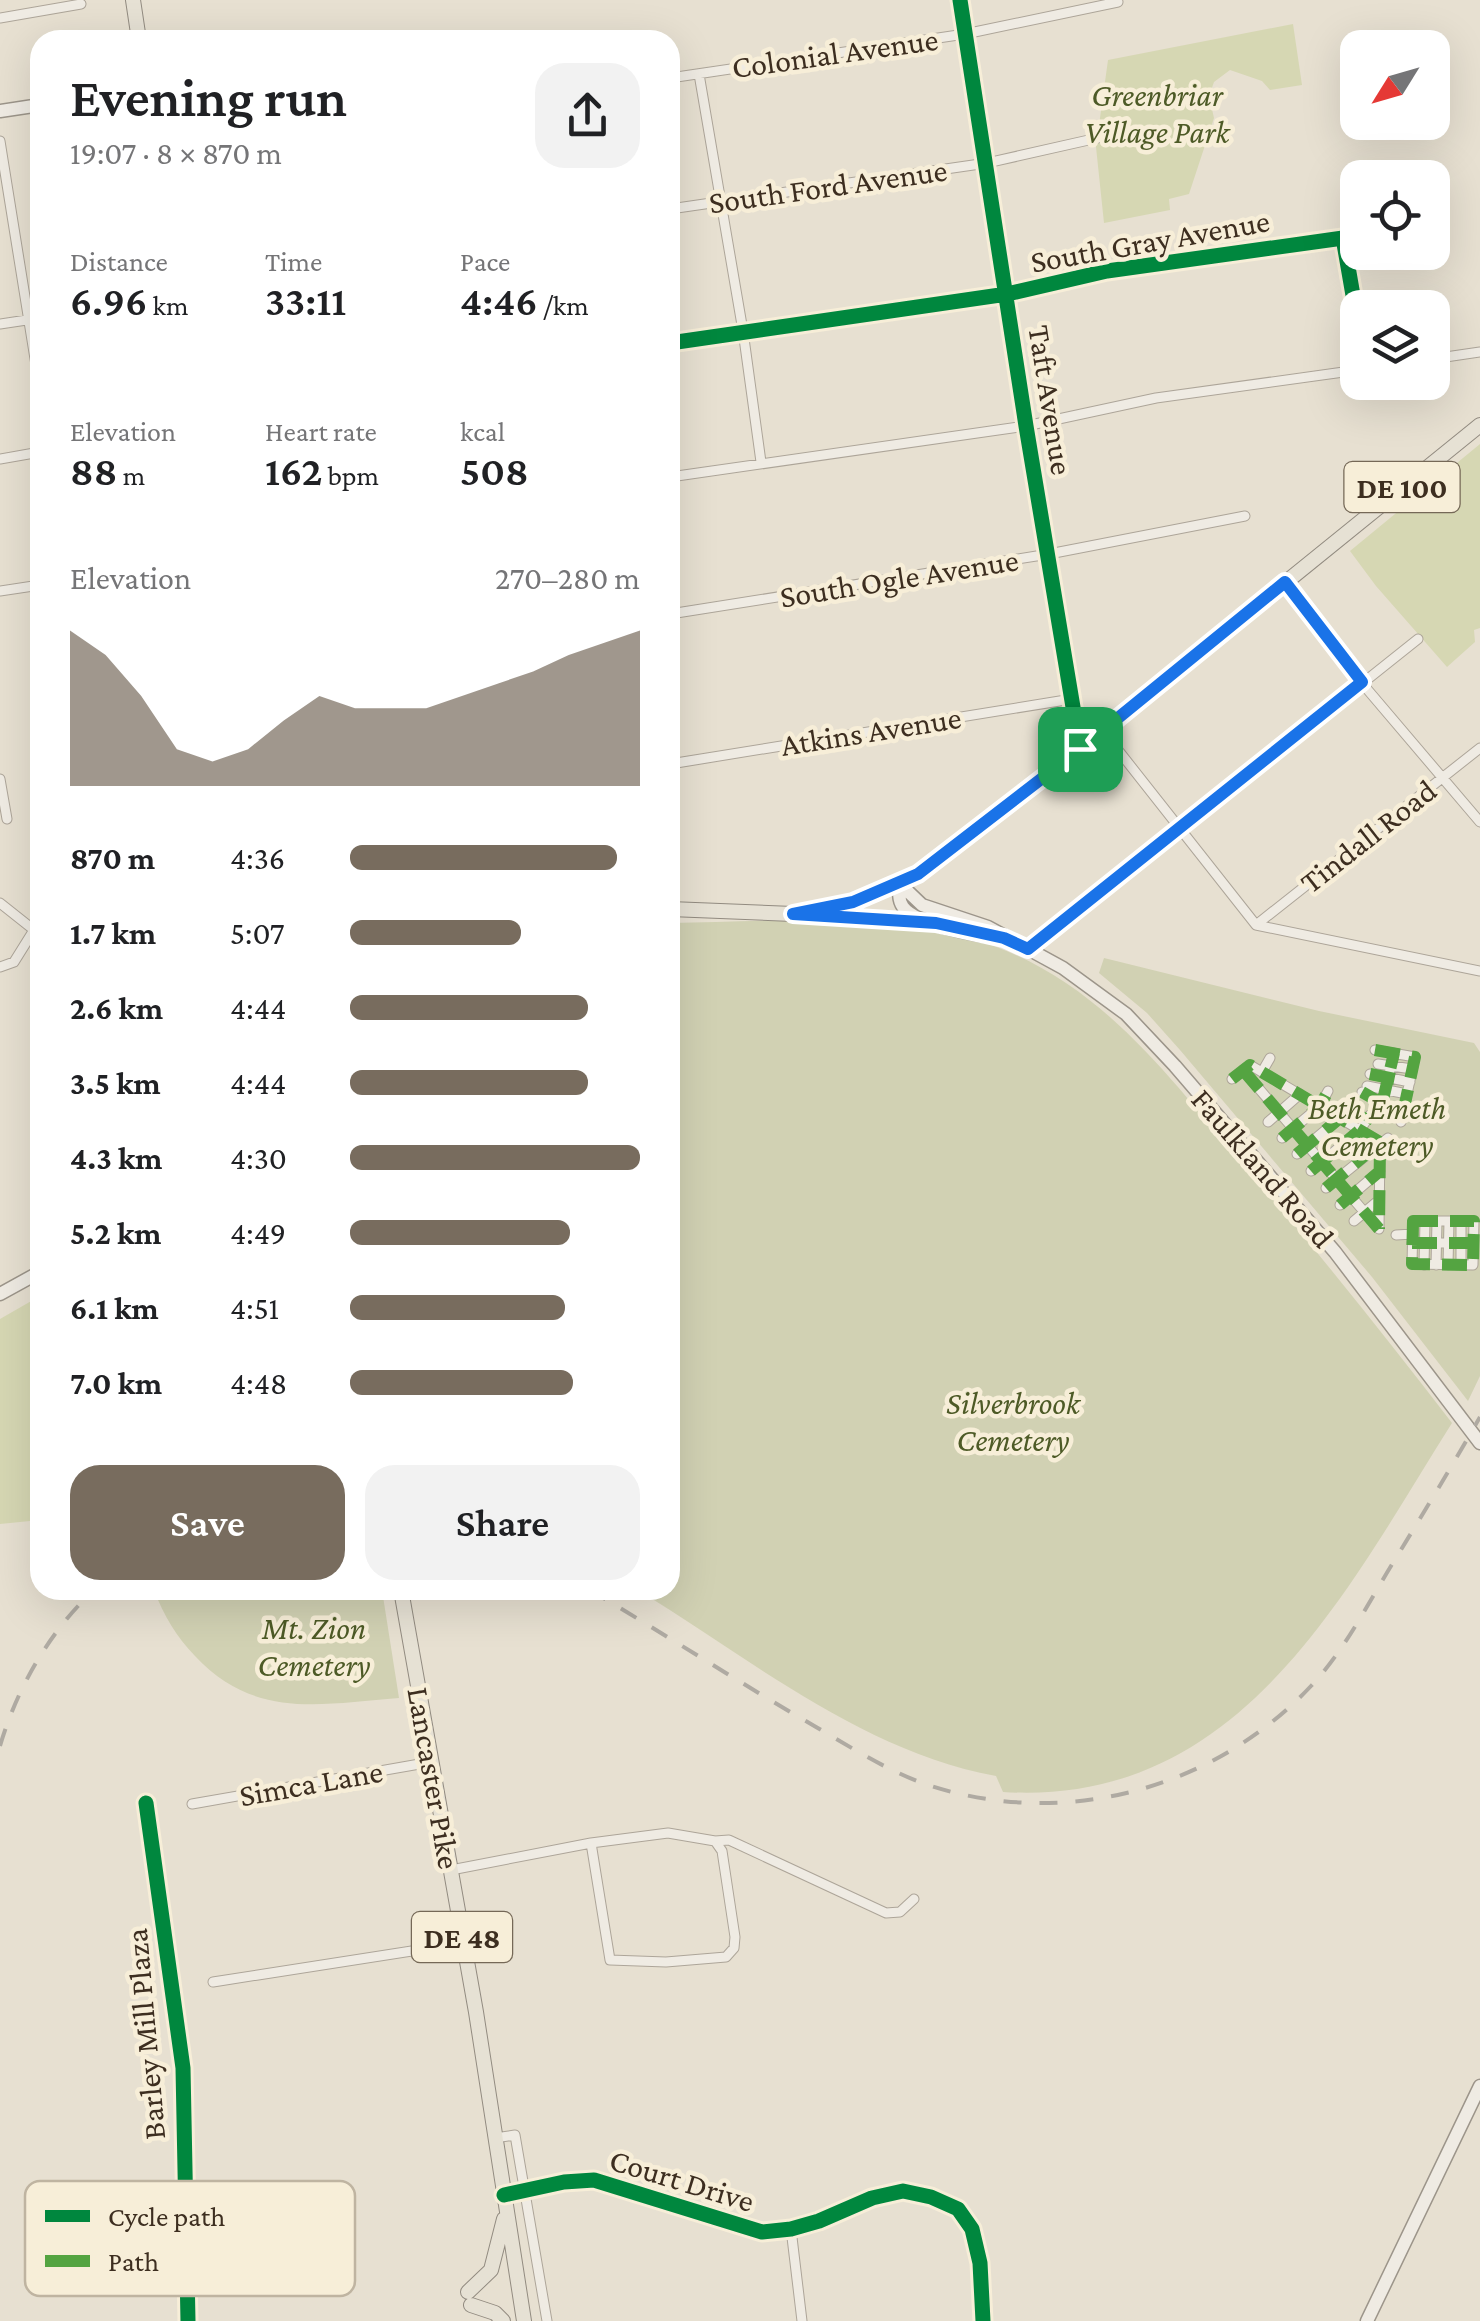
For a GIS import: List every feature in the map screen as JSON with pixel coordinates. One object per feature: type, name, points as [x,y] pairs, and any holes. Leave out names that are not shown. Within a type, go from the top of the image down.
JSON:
[{"type":"main road","points":[[132,0],[137,30]]},
{"type":"main road","points":[[0,111],[30,106]]},
{"type":"main road","name":"DE 100","points":[[680,909],[793,914],[853,902],[900,884],[932,864],[1080,749],[1480,425]]},
{"type":"main road","name":"Faulkland Road","points":[[900,884],[902,906],[923,920],[1004,938]]},
{"type":"main road","name":"Faulkland Road","points":[[900,884],[922,905],[988,927],[1094,989],[1152,1041],[1334,1252],[1480,1443]]},
{"type":"main road","points":[[793,914],[936,923]]},
{"type":"main road","points":[[0,1294],[30,1278]]},
{"type":"main road","name":"Lancaster Pike","points":[[403,1600],[524,2321]]},
{"type":"main road","points":[[1367,2321],[1480,2086]]},
{"type":"main road","points":[[503,2321],[469,2299],[492,2270],[506,2213]]},
{"type":"street","name":"Taft Avenue","points":[[960,0],[1080,749]]},
{"type":"street","name":"Colonial Avenue","points":[[680,77],[965,34],[1118,2]]},
{"type":"street","points":[[0,18],[80,4]]},
{"type":"street","points":[[698,74],[743,331],[760,462]]},
{"type":"street","name":"South Ford Avenue","points":[[680,207],[986,163],[1102,137]]},
{"type":"street","points":[[0,141],[30,332]]},
{"type":"street","name":"South Gray Avenue","points":[[680,340],[1007,294],[1107,271],[1343,238],[1352,290]]},
{"type":"street","points":[[0,324],[28,320]]},
{"type":"street","points":[[1450,356],[1480,352]]},
{"type":"street","points":[[680,475],[1026,426],[1156,398],[1340,372]]},
{"type":"street","points":[[0,459],[30,454]]},
{"type":"street","name":"South Ogle Avenue","points":[[680,612],[1050,554],[1245,516]]},
{"type":"street","points":[[1285,582],[1440,779],[1480,822]]},
{"type":"street","points":[[0,592],[30,587]]},
{"type":"street","points":[[1028,949],[1418,639]]},
{"type":"street","name":"Atkins Avenue","points":[[680,762],[1072,698]]},
{"type":"street","points":[[1102,731],[1256,925],[1480,971]]},
{"type":"street","name":"Tindall Road","points":[[1256,925],[1480,748]]},
{"type":"street","points":[[0,779],[7,819]]},
{"type":"street","points":[[0,903],[30,924]]},
{"type":"street","points":[[0,967],[14,962],[30,939]]},
{"type":"street","points":[[1375,1050],[1415,1057],[1402,1119],[1364,1089],[1407,1094]]},
{"type":"street","points":[[1382,1104],[1394,1053]]},
{"type":"street","points":[[1262,1072],[1270,1058]]},
{"type":"street","points":[[1232,1079],[1250,1064],[1360,1130],[1384,1140]]},
{"type":"street","points":[[1378,1064],[1412,1070]]},
{"type":"street","points":[[1244,1070],[1379,1229],[1384,1140]]},
{"type":"street","points":[[1370,1074],[1410,1082]]},
{"type":"street","points":[[1265,1095],[1280,1082]]},
{"type":"street","points":[[1282,1138],[1320,1106],[1328,1091]]},
{"type":"street","points":[[1268,1122],[1300,1094]]},
{"type":"street","points":[[1311,1171],[1360,1130],[1370,1116]]},
{"type":"street","points":[[1296,1154],[1340,1118]]},
{"type":"street","points":[[1326,1188],[1384,1140]]},
{"type":"street","points":[[1340,1205],[1380,1171]]},
{"type":"street","points":[[1354,1221],[1380,1200]]},
{"type":"street","points":[[1413,1221],[1449,1221],[1474,1221],[1473,1265],[1412,1264],[1413,1221]]},
{"type":"street","points":[[1430,1265],[1431,1221]]},
{"type":"street","points":[[1448,1265],[1449,1221]]},
{"type":"street","points":[[1460,1265],[1462,1221]]},
{"type":"street","points":[[1396,1235],[1430,1243],[1473,1243]]},
{"type":"street","name":"Simca Lane","points":[[192,1804],[431,1762]]},
{"type":"street","name":"Barley Mill Plaza","points":[[146,1803],[183,2068],[185,2181]]},
{"type":"street","points":[[451,1870],[668,1832],[729,1840],[886,1913],[900,1912],[914,1899]]},
{"type":"street","points":[[591,1843],[610,1960],[666,1962],[726,1957],[734,1948],[722,1851],[715,1840]]},
{"type":"street","points":[[213,1982],[463,1942]]},
{"type":"street","points":[[495,2138],[515,2135],[547,2321]]},
{"type":"street","name":"Court Drive","points":[[504,2195],[594,2180],[762,2232],[820,2221],[872,2198],[902,2191],[931,2196],[958,2209],[972,2229],[980,2263],[983,2321]]},
{"type":"street","points":[[791,2229],[802,2321]]},
{"type":"street","name":"Barley Mill Plaza","points":[[188,2296],[188,2321]]},
{"type":"green space","name":"Greenbriar Village Park","points":[[1293,24],[1302,85],[1270,90],[1262,81],[1230,70],[1214,82],[1209,96],[1214,118],[1189,194],[1169,199],[1170,210],[1104,223],[1096,147],[1108,60]]},
{"type":"green space","points":[[1480,444],[1480,628],[1474,630],[1475,642],[1447,667],[1350,551]]},
{"type":"green space","name":"Silverbrook Cemetery","points":[[862,922],[973,939],[1057,977],[1093,1003],[1158,1064],[1326,1263],[1452,1423],[1370,1555],[1325,1619],[1276,1677],[1221,1727],[1158,1765],[1086,1787],[1003,1792],[996,1776],[947,1764],[900,1746],[854,1725],[653,1600],[680,1600],[680,923]]},
{"type":"green space","name":"Beth Emeth Cemetery","points":[[1104,958],[1319,1011],[1474,1043],[1480,1052],[1480,1376],[1468,1401],[1372,1277],[1180,1050],[1147,1013],[1099,973]]},
{"type":"green space","points":[[30,1302],[30,1521],[0,1524],[0,1319]]},
{"type":"green space","name":"Mt. Zion Cemetery","points":[[158,1600],[384,1600],[399,1698],[290,1703],[241,1690],[195,1656]]},
{"type":"railway","points":[[606,1600],[844,1743],[916,1781],[982,1798],[1034,1803],[1085,1800],[1135,1791],[1184,1774],[1230,1751],[1272,1722],[1311,1686],[1354,1628],[1480,1417]]},
{"type":"railway","points":[[0,1746],[36,1662],[84,1600]]},
{"type":"marked path","points":[[1375,1050],[1415,1057],[1401,1122]]},
{"type":"marked path","points":[[1382,1104],[1394,1053]]},
{"type":"marked path","points":[[1232,1079],[1250,1065],[1380,1142],[1379,1229]]},
{"type":"marked path","points":[[1243,1070],[1379,1229]]},
{"type":"marked path","points":[[1370,1074],[1400,1080]]},
{"type":"marked path","points":[[1282,1138],[1320,1106],[1328,1091]]},
{"type":"marked path","points":[[1362,1092],[1390,1108]]},
{"type":"marked path","points":[[1311,1171],[1360,1130],[1370,1115]]},
{"type":"marked path","points":[[1297,1154],[1340,1118]]},
{"type":"marked path","points":[[1326,1188],[1383,1140]]},
{"type":"marked path","points":[[1340,1205],[1380,1171]]},
{"type":"marked path","points":[[1413,1221],[1474,1221],[1473,1265],[1412,1264],[1413,1221]]},
{"type":"marked path","points":[[1412,1243],[1473,1243]]},
{"type":"cycle path","points":[[960,0],[1080,749]]},
{"type":"cycle path","points":[[680,342],[1007,294],[1107,271],[1343,238],[1352,290]]},
{"type":"cycle path","points":[[146,1803],[183,2068],[185,2181]]},
{"type":"cycle path","points":[[504,2195],[594,2180],[762,2232],[819,2221],[872,2198],[903,2191],[931,2197],[958,2209],[972,2229],[980,2263],[983,2321]]},
{"type":"cycle path","points":[[188,2296],[188,2321]]},
{"type":"route","points":[[1285,582],[1362,682],[1028,949],[1004,938],[936,923],[793,914],[853,902],[918,874],[1080,749],[1285,582]]}]
